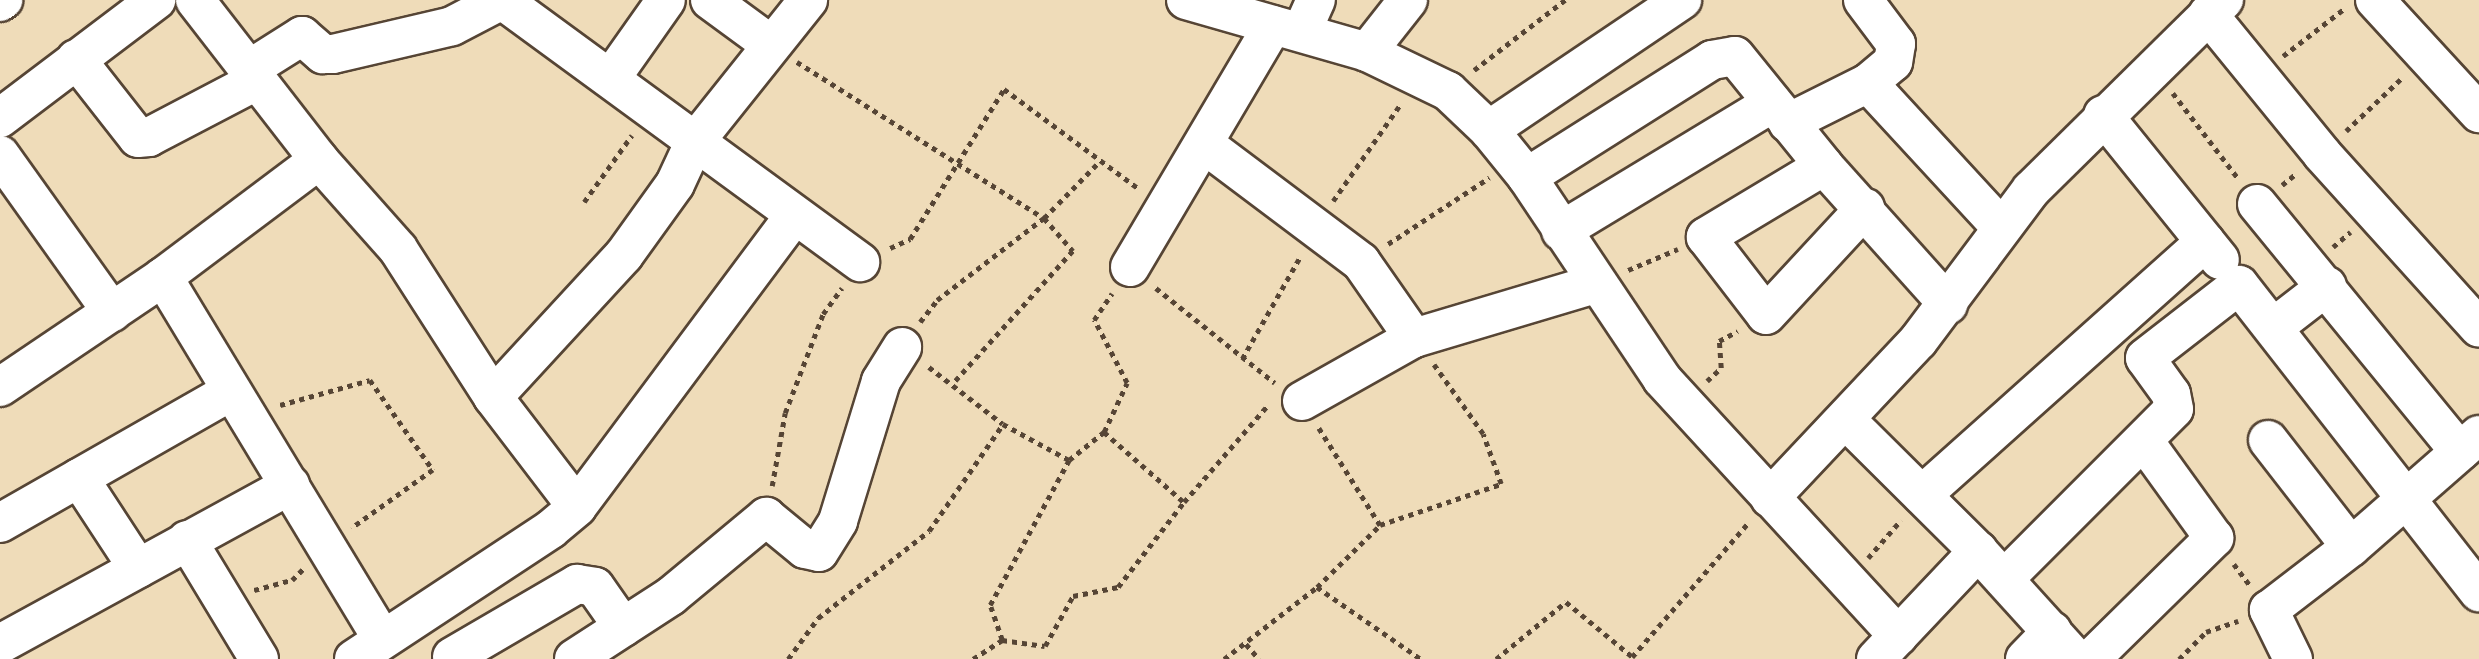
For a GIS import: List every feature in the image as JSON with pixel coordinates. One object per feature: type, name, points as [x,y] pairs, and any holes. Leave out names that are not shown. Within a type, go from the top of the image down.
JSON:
[{"type":"street","points":[[0,118],[156,0]]},
{"type":"street","points":[[76,59],[138,138],[149,136],[252,76],[302,36],[323,54],[333,54],[452,26],[502,0],[611,78],[793,217],[860,262]]},
{"type":"street","points":[[611,78],[666,0]]},
{"type":"street","points":[[710,0],[770,44]]},
{"type":"street","points":[[494,397],[624,255],[675,184],[694,143],[770,44],[808,0]]},
{"type":"street","points":[[1186,0],[1297,18],[1434,83],[1489,130],[1521,169],[1646,360],[1847,582],[1887,648],[1978,551]]},
{"type":"street","points":[[1489,130],[1682,0]]},
{"type":"street","points":[[1561,231],[1780,113],[1868,83],[1893,62],[1896,44],[1863,0]]},
{"type":"street","points":[[2375,0],[2479,113]]},
{"type":"street","points":[[1367,52],[1404,1]]},
{"type":"street","points":[[210,4],[252,76],[318,159],[398,249],[494,397],[577,506]]},
{"type":"street","points":[[1770,498],[1846,421],[1948,304],[2000,226],[2103,115],[2216,7],[2257,75],[2322,154],[2479,328]]},
{"type":"street","points":[[1130,267],[1204,144],[1297,18]]},
{"type":"street","points":[[1521,169],[1724,56],[1741,60],[1824,166],[1865,208],[1948,304]]},
{"type":"street","points":[[1868,83],[2000,226]]},
{"type":"street","points":[[2103,115],[2274,327],[2479,592]]},
{"type":"street","points":[[1204,144],[1361,262],[1414,338]]},
{"type":"street","points":[[0,155],[112,312]]},
{"type":"street","points":[[6,372],[112,312],[163,277],[318,159]]},
{"type":"street","points":[[1824,166],[1706,237],[1766,315],[1865,208]]},
{"type":"street","points":[[2257,204],[2469,443],[2351,547],[2278,642]]},
{"type":"street","points":[[163,277],[326,547],[368,648],[551,529],[577,506],[793,217]]},
{"type":"street","points":[[1923,495],[2205,242]]},
{"type":"street","points":[[2274,327],[2319,276]]},
{"type":"street","points":[[1286,396],[1414,338],[1595,284]]},
{"type":"street","points":[[2145,358],[2239,285]]},
{"type":"street","points":[[2004,579],[2169,416],[2175,401],[2119,320]]},
{"type":"street","points":[[574,659],[671,596],[766,517],[812,553],[827,545],[838,522],[872,404],[902,347]]},
{"type":"street","points":[[0,523],[79,478],[239,403]]},
{"type":"street","points":[[1846,421],[1978,551],[2076,659]]},
{"type":"street","points":[[2268,440],[2351,547]]},
{"type":"street","points":[[2091,659],[2214,538],[2144,441]]},
{"type":"street","points":[[79,478],[138,568]]},
{"type":"street","points":[[0,644],[289,485]]},
{"type":"street","points":[[187,540],[259,659]]},
{"type":"street","points":[[422,611],[453,658],[577,584],[595,587],[623,627]]},
{"type":"street","points":[[2025,659],[2052,631]]},
{"type":"path","points":[[1242,359],[1317,227],[1375,135],[1434,83],[1565,0]]},
{"type":"path","points":[[2257,75],[2355,0]]},
{"type":"path","points":[[770,44],[954,164],[1044,218],[1073,251],[953,384],[1003,424],[1069,460]]},
{"type":"path","points":[[2152,66],[2257,204],[2322,154],[2426,55]]},
{"type":"path","points":[[766,517],[785,413],[823,314],[860,262],[910,239],[954,164],[1004,89],[1099,162],[1168,207]]},
{"type":"path","points":[[584,202],[650,108]]},
{"type":"path","points":[[902,347],[937,300],[1044,218],[1099,162]]},
{"type":"path","points":[[1361,262],[1521,169]]},
{"type":"path","points":[[2319,276],[2373,211]]},
{"type":"path","points":[[1595,284],[1706,237]]},
{"type":"path","points":[[1002,640],[990,605],[1069,460],[1104,432],[1127,383],[1094,320],[1130,267],[1286,396],[1380,525]]},
{"type":"path","points":[[1682,402],[1721,368],[1719,341],[1766,315]]},
{"type":"path","points":[[1224,659],[1317,587],[1380,525],[1501,484],[1483,434],[1414,338]]},
{"type":"path","points":[[223,598],[292,580],[326,547],[433,470],[370,380],[239,403]]},
{"type":"path","points":[[973,659],[1002,640],[1045,646],[1073,596],[1118,587],[1184,502],[1286,396]]},
{"type":"path","points":[[788,659],[818,618],[929,531],[1003,424]]},
{"type":"path","points":[[1104,432],[1184,502]]},
{"type":"path","points":[[1847,582],[1923,495]]},
{"type":"path","points":[[1496,659],[1566,602],[1633,658],[1770,498]]},
{"type":"path","points":[[2214,538],[2278,642]]},
{"type":"path","points":[[1317,587],[1421,659]]},
{"type":"path","points":[[2179,659],[2206,632],[2278,642]]},
{"type":"path","points":[[1246,644],[1259,659]]}]
